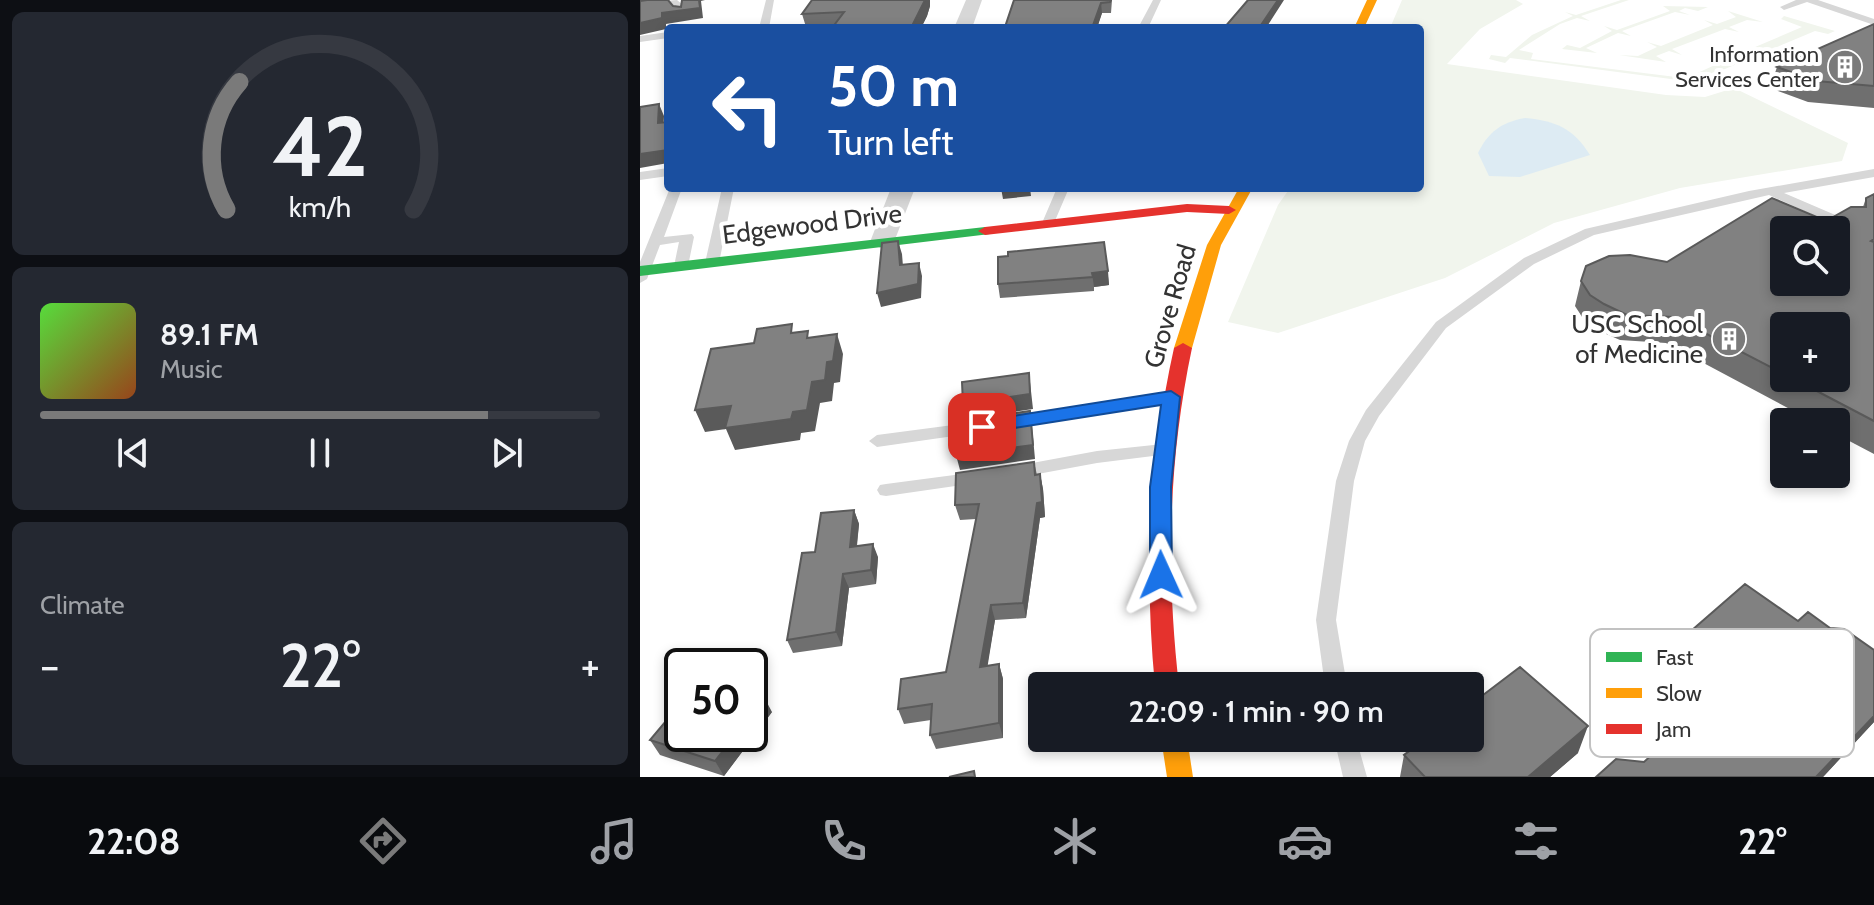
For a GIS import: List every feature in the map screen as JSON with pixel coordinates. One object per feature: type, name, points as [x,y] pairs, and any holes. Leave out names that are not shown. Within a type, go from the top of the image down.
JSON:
[{"type":"main road","points":[[1361,24],[1372,0]]},
{"type":"main road","name":"Grove Road","points":[[1166,672],[1160,545],[1164,450],[1171,397],[1207,262],[1229,210],[1243,192]]},
{"type":"main road","name":"Edgewood Drive","points":[[641,274],[681,266],[1048,223],[1187,208],[1229,210]]},
{"type":"main road","points":[[1176,752],[1180,777]]},
{"type":"street","points":[[965,24],[974,0]]},
{"type":"street","points":[[882,242],[901,192]]},
{"type":"lane","points":[[765,24],[770,0]]},
{"type":"lane","points":[[1145,24],[1157,0]]},
{"type":"lane","points":[[1784,7],[1807,0],[1874,22]]},
{"type":"lane","points":[[640,6],[668,1],[679,5],[683,21]]},
{"type":"lane","points":[[640,39],[664,36]]},
{"type":"lane","points":[[640,176],[664,173]]},
{"type":"lane","points":[[1334,672],[1326,620],[1345,481],[1357,441],[1372,414],[1441,325],[1529,261],[1590,232],[1771,191],[1874,173]]},
{"type":"lane","points":[[1771,191],[1827,216]]},
{"type":"lane","points":[[641,274],[674,192]]},
{"type":"lane","points":[[712,263],[727,192]]},
{"type":"lane","points":[[1048,223],[1061,192]]},
{"type":"lane","points":[[655,242],[687,237],[681,266]]},
{"type":"lane","points":[[877,441],[1171,397]]},
{"type":"lane","points":[[886,490],[1164,450]]},
{"type":"lane","points":[[1349,752],[1355,777]]},
{"type":"shaded area","points":[[1402,0],[1516,0],[1523,4],[1480,29],[1447,64],[1666,95],[1705,97],[1734,88],[1848,143],[1842,161],[1680,188],[1554,223],[1445,278],[1278,333],[1228,322],[1278,205],[1287,192],[1424,192],[1424,24],[1392,24]]},
{"type":"shaded area","points":[[1629,0],[1581,16],[1590,21],[1577,18],[1560,24],[1519,50],[1533,53],[1531,59],[1676,77],[1679,72],[1693,75],[1737,55],[1726,50],[1741,53],[1802,27],[1781,19],[1784,16],[1835,31],[1828,34],[1815,31],[1753,57],[1764,63],[1749,59],[1696,81],[1708,87],[1688,87],[1686,81],[1510,58],[1505,63],[1489,59],[1491,55],[1506,57],[1532,35],[1573,16],[1565,12],[1576,15]]},
{"type":"shaded area","points":[[1663,6],[1708,7],[1698,11],[1685,8],[1679,11],[1690,15],[1675,12],[1622,31],[1631,36],[1618,33],[1586,48],[1597,53],[1562,49],[1567,45],[1580,48],[1612,31],[1604,26],[1617,30],[1670,11]]},
{"type":"shaded area","points":[[1728,11],[1763,22],[1747,20],[1729,27],[1739,32],[1725,29],[1672,49],[1682,55],[1669,51],[1656,56],[1666,62],[1619,55],[1638,56],[1657,47],[1647,42],[1661,46],[1713,25],[1704,20],[1717,24],[1736,17]]},
{"type":"shaded area","points":[[1525,118],[1546,121],[1563,128],[1577,138],[1590,155],[1520,177],[1489,176],[1478,153],[1482,146],[1497,129]]},
{"type":"building","points":[[668,0],[673,6],[681,7],[682,0],[699,0],[700,8],[662,13],[662,18],[640,23],[640,1]]},
{"type":"building","points":[[812,0],[925,0],[913,24],[835,24],[844,12],[802,14]]},
{"type":"building","points":[[1014,0],[1111,0],[1101,3],[1093,24],[1006,24]]},
{"type":"building","points":[[1248,0],[1278,0],[1262,24],[1227,24]]},
{"type":"building","points":[[1874,24],[1874,86],[1816,81],[1777,67]]},
{"type":"building","points":[[659,104],[658,123],[664,122],[664,151],[640,154],[640,107]]},
{"type":"building","points":[[1874,194],[1874,239],[1871,241],[1874,242],[1874,421],[1819,392],[1850,392],[1850,312],[1770,312],[1770,367],[1674,317],[1627,315],[1590,295],[1581,281],[1586,266],[1609,256],[1630,255],[1667,262],[1772,198],[1814,216],[1770,216],[1770,296],[1850,296],[1850,216],[1835,216],[1851,207],[1866,207],[1866,198]]},
{"type":"building","points":[[898,241],[900,265],[919,263],[918,284],[877,293],[882,243]]},
{"type":"building","points":[[1104,242],[1108,271],[1092,273],[1093,277],[998,284],[998,257],[1008,256],[1008,252]]},
{"type":"building","points":[[792,324],[791,333],[808,331],[807,338],[837,334],[833,361],[827,362],[825,380],[812,382],[807,410],[793,412],[791,419],[725,428],[731,406],[695,410],[711,349],[754,343],[757,329]]},
{"type":"building","points":[[1029,373],[1030,394],[963,404],[962,382]]},
{"type":"building","points":[[1030,411],[1033,445],[956,455],[956,426],[963,425],[963,421]]},
{"type":"building","points":[[1034,462],[1035,475],[1040,474],[1042,502],[1037,503],[1023,603],[991,605],[980,667],[999,664],[999,723],[930,735],[932,704],[898,709],[901,679],[946,672],[979,504],[955,505],[956,473]]},
{"type":"building","points":[[854,510],[850,547],[873,544],[871,570],[843,574],[836,632],[787,640],[802,553],[815,552],[821,513]]},
{"type":"building","points":[[1745,584],[1798,621],[1808,612],[1830,628],[1844,629],[1693,629]]},
{"type":"building","points":[[1854,636],[1874,650],[1874,716],[1854,737]]},
{"type":"building","points":[[1520,667],[1588,726],[1528,777],[1425,777],[1404,755],[1408,752],[1484,752],[1484,694]]},
{"type":"building","points":[[664,723],[664,745],[650,740]]},
{"type":"building","points":[[687,752],[722,752],[715,761]]},
{"type":"building","points":[[1649,757],[1835,757],[1816,777],[1596,777],[1616,759],[1644,762]]},
{"type":"building","points":[[974,771],[975,777],[949,777]]},
{"type":"traffic: fast","points":[[640,271],[985,231]]},
{"type":"traffic: slow","points":[[1361,24],[1372,0]]},
{"type":"traffic: slow","points":[[1183,348],[1214,245],[1243,192]]},
{"type":"traffic: slow","points":[[1176,752],[1180,777]]},
{"type":"traffic: jam","points":[[985,231],[1187,208],[1229,210]]},
{"type":"traffic: jam","points":[[1166,672],[1159,559],[1162,474],[1183,348]]},
{"type":"place","name":"Information Services Center","points":[[1845,67]]},
{"type":"place","name":"USC School of Medicine","points":[[1729,339]]},
{"type":"route","points":[[982,427],[1171,397],[1160,487],[1161,575]]}]
